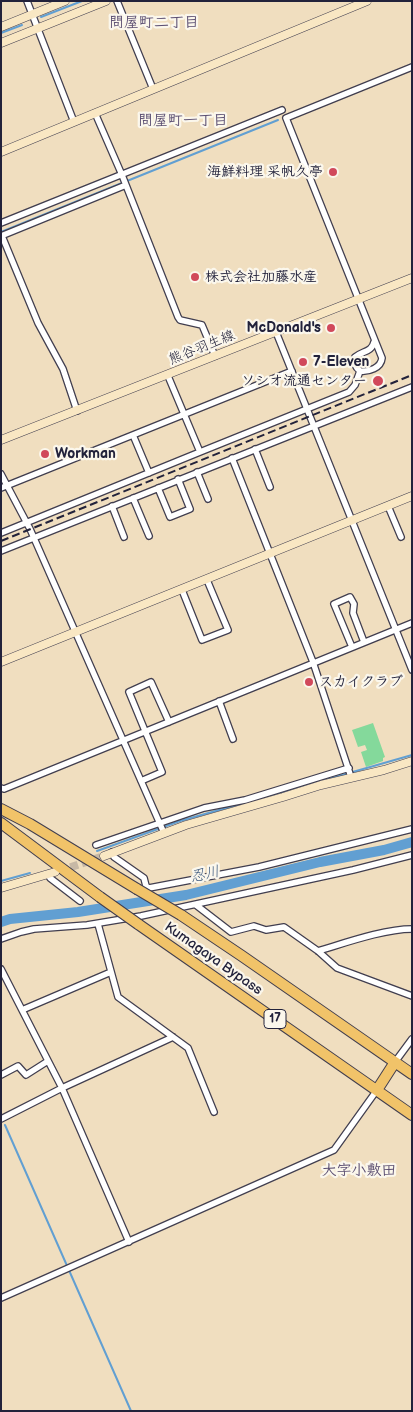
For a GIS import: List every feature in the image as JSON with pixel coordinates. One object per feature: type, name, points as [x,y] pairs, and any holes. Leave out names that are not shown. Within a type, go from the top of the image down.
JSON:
[{"type":"highway","name":"Kumagaya Bypass","points":[[1,809],[30,824],[181,915],[412,1074]]},
{"type":"highway","name":"Kumagaya Bypass","points":[[1,823],[100,898],[412,1114]]},
{"type":"highway","points":[[377,1090],[395,1062]]},
{"type":"street","points":[[27,1],[74,122]]},
{"type":"street","points":[[1,27],[65,1]]},
{"type":"street","points":[[1,43],[106,1]]},
{"type":"street","points":[[117,1],[152,90]]},
{"type":"street","points":[[1,152],[367,1]]},
{"type":"street","points":[[374,341],[370,349],[355,357],[354,363],[360,371],[366,372],[378,366],[382,363],[382,358],[286,118],[412,67]]},
{"type":"street","points":[[1,223],[282,110]]},
{"type":"street","points":[[95,113],[122,175],[178,317],[180,320],[202,326],[215,356]]},
{"type":"street","points":[[77,411],[62,370],[38,323],[2,236],[126,185]]},
{"type":"street","name":"熊谷羽生線","points":[[1,440],[168,376],[412,278]]},
{"type":"street","points":[[276,332],[412,670]]},
{"type":"street","points":[[4,487],[292,371]]},
{"type":"street","points":[[1,533],[349,392],[355,385],[360,371]]},
{"type":"street","points":[[168,376],[200,452]]},
{"type":"street","points":[[1,551],[312,425],[412,387]]},
{"type":"street","points":[[133,435],[149,473]]},
{"type":"street","points":[[255,449],[270,487]]},
{"type":"street","points":[[232,458],[313,662],[350,773]]},
{"type":"street","points":[[197,472],[208,499]]},
{"type":"street","points":[[1,474],[4,487],[34,538],[162,828]]},
{"type":"street","points":[[158,488],[170,517],[190,509],[178,480]]},
{"type":"street","points":[[1,662],[412,496]]},
{"type":"street","points":[[133,498],[149,536]]},
{"type":"street","points":[[112,506],[124,537]]},
{"type":"street","points":[[388,506],[401,537]]},
{"type":"street","points":[[182,590],[202,640],[228,630],[207,580]]},
{"type":"street","points":[[352,647],[334,604],[350,597],[354,604],[352,613],[364,642]]},
{"type":"street","points":[[1,788],[4,789],[146,732],[412,623]]},
{"type":"street","points":[[141,781],[162,772],[129,692],[151,682],[169,722]]},
{"type":"street","points":[[219,701],[233,738]]},
{"type":"street","points":[[96,845],[162,828],[186,824],[350,773],[384,770],[412,761]]},
{"type":"street","points":[[104,856],[162,828]]},
{"type":"street","points":[[112,852],[114,857],[144,878],[146,886],[149,888],[259,867],[412,829]]},
{"type":"street","points":[[1,939],[34,929],[98,924],[196,905],[412,855]]},
{"type":"street","points":[[1,888],[52,873]]},
{"type":"street","points":[[52,873],[50,878],[80,901]]},
{"type":"street","points":[[196,905],[231,932],[254,926],[266,930],[284,927],[318,951],[337,968],[412,996]]},
{"type":"street","points":[[98,924],[118,997],[188,1048],[214,1112]]},
{"type":"street","points":[[318,951],[379,934],[412,929]]},
{"type":"street","points":[[1,969],[62,1088],[129,1242]]},
{"type":"street","points":[[22,1010],[111,972]]},
{"type":"street","points":[[1,1119],[62,1088],[173,1037]]},
{"type":"street","points":[[395,1062],[412,1038]]},
{"type":"street","points":[[1,1075],[18,1066],[26,1075],[48,1061]]},
{"type":"street","points":[[1,1298],[334,1150],[377,1090]]},
{"type":"green space","points":[[373,723],[385,757],[383,761],[366,767],[361,752],[367,750],[365,745],[358,747],[352,730]]},
{"type":"waterway","points":[[41,17],[82,1]]},
{"type":"waterway","points":[[1,33],[22,25]]},
{"type":"waterway","points":[[127,181],[278,120]]},
{"type":"waterway","points":[[1,232],[122,183]]},
{"type":"waterway","points":[[255,800],[412,755]]},
{"type":"waterway","points":[[97,851],[180,821],[244,803]]},
{"type":"waterway","name":"忍川","points":[[1,922],[10,919],[78,912],[186,895],[320,862],[384,850],[412,842]]},
{"type":"waterway","points":[[1,881],[30,873]]},
{"type":"waterway","points":[[5,1125],[131,1411]]},
{"type":"tunnel","points":[[59,871],[104,856]]},
{"type":"railway","points":[[1,541],[412,375]]},
{"type":"place","name":"海鮮料理 采帆久亭","points":[[333,172]]},
{"type":"place","name":"株式会社加藤水産","points":[[195,277]]},
{"type":"place","name":"McDonald's","points":[[331,328]]},
{"type":"place","name":"7-Eleven","points":[[303,362]]},
{"type":"place","name":"ソシオ流通センター","points":[[378,381]]},
{"type":"place","name":"Workman","points":[[45,454]]},
{"type":"place","name":"スカイクラブ","points":[[309,682]]},
{"type":"district","name":"問屋町二丁目","points":[[154,23]]},
{"type":"district","name":"問屋町一丁目","points":[[183,121]]},
{"type":"district","name":"大字小敷田","points":[[359,1171]]}]
